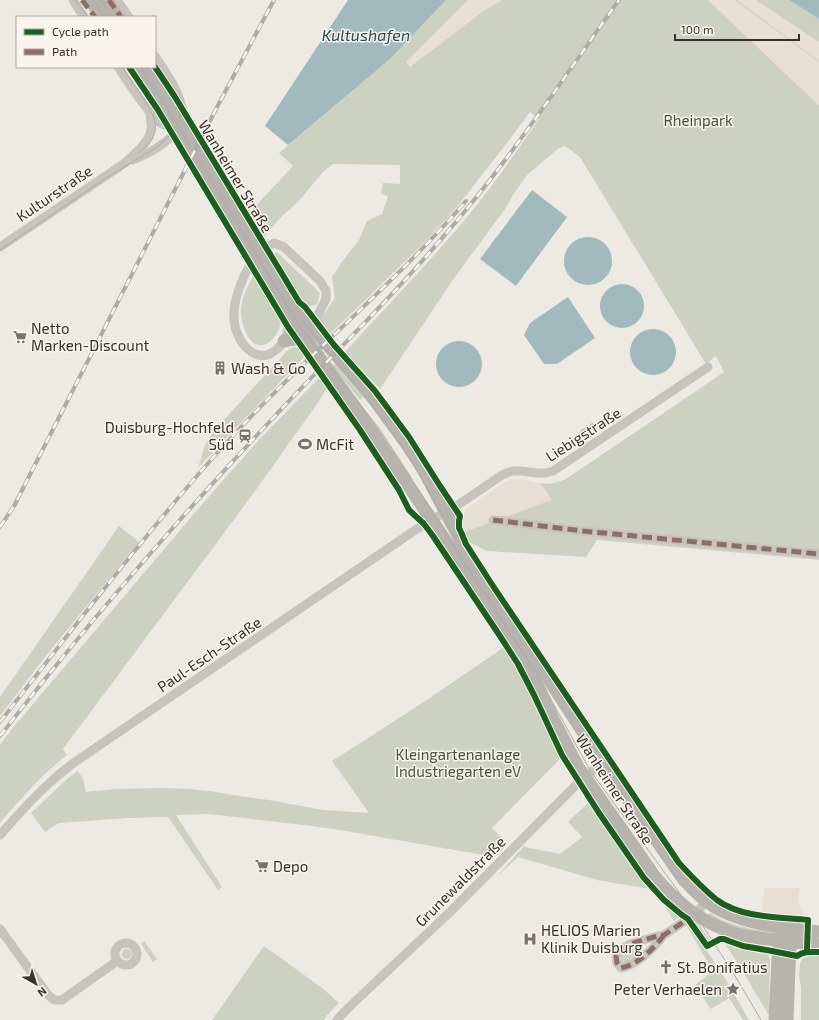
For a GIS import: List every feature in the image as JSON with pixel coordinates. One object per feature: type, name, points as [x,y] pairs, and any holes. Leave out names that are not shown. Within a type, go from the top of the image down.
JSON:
[{"type":"street","points":[[73,0],[83,16]]},
{"type":"street","points":[[117,0],[128,16]]},
{"type":"street","points":[[98,6],[114,16]]},
{"type":"street","name":"Wanheimer Straße","points":[[125,163],[145,155],[169,140],[179,128],[183,116],[179,97],[173,83],[156,58]]},
{"type":"street","name":"Wanheimer Straße","points":[[119,68],[150,113],[160,123],[167,126],[175,124],[183,116]]},
{"type":"street","name":"Wanheimer Straße","points":[[137,68],[267,280],[295,313],[316,331],[364,387],[392,423],[422,469],[459,538],[491,591],[603,763],[674,867],[706,902],[719,910],[749,921],[819,932]]},
{"type":"street","name":"Wanheimer Straße","points":[[151,68],[172,100],[274,269],[308,342],[367,424],[470,577],[524,661],[570,753],[584,777],[655,877],[668,893],[689,910],[729,932],[746,936],[819,945]]},
{"type":"street","points":[[125,163],[140,149],[148,138],[151,128],[150,113]]},
{"type":"street","name":"Kulturstraße","points":[[0,247],[125,163]]},
{"type":"street","name":"Wanheimer Straße","points":[[284,341],[269,355],[255,355],[244,346],[239,337],[234,320],[238,289],[248,268],[268,246],[274,243],[284,247],[322,283],[326,291],[326,299],[318,315],[316,331]]},
{"type":"street","points":[[284,341],[295,313],[321,307]]},
{"type":"street","points":[[284,341],[297,339],[308,342]]},
{"type":"street","name":"Liebigstraße","points":[[446,512],[502,475],[512,471],[521,470],[537,473],[553,471],[708,368]]},
{"type":"street","name":"Paul-Esch-Straße","points":[[0,835],[34,798],[62,771],[74,762],[424,524],[446,512]]},
{"type":"street","points":[[493,520],[583,531],[819,554]]},
{"type":"street","name":"Grunewaldstraße","points":[[337,1020],[454,908],[584,777],[603,763]]},
{"type":"street","points":[[664,935],[630,944],[620,950],[616,956],[617,963],[621,968],[634,964],[645,956],[664,935],[695,914],[706,902]]},
{"type":"street","points":[[775,1020],[784,941],[787,928]]},
{"type":"street","points":[[0,929],[48,995],[54,1000],[62,1000],[117,961]]},
{"type":"street","points":[[784,941],[787,1020]]},
{"type":"green space","name":"Rheinpark","points":[[446,0],[789,0],[819,19],[819,560],[597,540],[586,557],[487,551],[467,541],[464,535],[464,528],[537,483],[545,484],[559,482],[566,479],[724,372],[716,356],[706,364],[580,157],[565,146],[559,148],[528,174],[505,209],[452,281],[380,389],[344,353],[437,252],[486,193],[539,119],[530,112],[456,208],[424,243],[329,335],[320,323],[322,317],[335,298],[332,277],[359,240],[367,221],[382,214],[388,196],[381,194],[383,183],[400,184],[400,165],[333,164],[323,172],[298,202],[282,216],[263,238],[249,213],[293,166],[279,153],[390,59]]},
{"type":"green space","points":[[277,252],[320,293],[317,304],[308,306],[304,304],[273,254]]},
{"type":"green space","points":[[254,275],[281,319],[275,336],[268,343],[262,345],[251,341],[244,329],[241,315],[244,296]]},
{"type":"green space","points":[[294,347],[301,350],[306,355],[198,468],[205,445],[212,434],[289,349]]},
{"type":"green space","points":[[335,364],[363,397],[360,400],[332,366]]},
{"type":"green space","points":[[319,378],[327,388],[317,404],[253,494],[63,749],[67,755],[40,779],[0,823],[0,745],[11,730],[204,502],[257,442]]},
{"type":"green space","points":[[119,526],[139,542],[45,657],[0,716],[0,697]]},
{"type":"green space","name":"Kleingartenanlage Industriegarten eV","points":[[504,647],[521,676],[561,758],[492,828],[508,844],[495,857],[304,825],[208,814],[176,815],[222,887],[218,890],[168,817],[128,818],[59,823],[45,832],[31,813],[68,778],[78,771],[83,779],[86,792],[115,789],[190,789],[269,800],[323,810],[369,813],[332,761],[427,700]]},
{"type":"green space","points":[[587,790],[672,904],[646,876],[591,798]]},
{"type":"green space","points":[[588,803],[651,889],[597,880],[518,857],[500,874],[525,845],[525,847],[560,854],[582,837],[568,822]]},
{"type":"green space","points":[[660,899],[680,916],[674,921]]},
{"type":"green space","points":[[710,913],[724,921],[736,925],[775,933],[736,929],[707,915]]},
{"type":"green space","points":[[697,922],[710,940],[707,941],[694,923]]},
{"type":"green space","points":[[686,925],[690,925],[726,980],[749,1020],[743,1020],[729,998],[711,1009],[695,985],[713,971]]},
{"type":"green space","points":[[144,941],[157,959],[153,962],[141,944]]},
{"type":"green space","points":[[727,944],[740,949],[764,953],[769,956],[769,1014],[726,945]]},
{"type":"green space","points":[[638,945],[643,953],[625,963],[620,960],[622,953]]},
{"type":"green space","points":[[264,946],[321,987],[339,1003],[324,1020],[212,1020]]},
{"type":"green space","points":[[125,949],[129,949],[131,950],[131,958],[125,959],[122,956],[122,952]]},
{"type":"green space","points":[[811,955],[819,955],[819,1020],[801,1020],[801,987],[799,976],[800,964],[802,959]]},
{"type":"shaded area","points":[[468,0],[503,0],[485,10],[410,67],[406,62]]},
{"type":"shaded area","points":[[708,0],[735,0],[819,62],[819,106]]},
{"type":"shaded area","points":[[737,0],[756,0],[819,42],[819,61]]},
{"type":"shaded area","points":[[513,479],[521,479],[541,484],[552,500],[462,533],[462,520],[467,508],[505,482]]},
{"type":"shaded area","points":[[764,888],[800,888],[798,902],[805,918],[762,914]]},
{"type":"water","name":"Kultushafen","points":[[348,0],[446,0],[390,59],[288,145],[265,126]]},
{"type":"water","points":[[789,0],[819,0],[819,19]]},
{"type":"water","points":[[532,190],[567,217],[516,286],[480,259]]},
{"type":"water","points":[[588,237],[597,239],[605,244],[610,252],[612,261],[610,270],[605,278],[597,283],[588,285],[579,283],[571,278],[566,270],[564,261],[566,252],[571,244],[579,239]]},
{"type":"water","points":[[618,284],[626,284],[631,285],[638,290],[643,297],[643,315],[638,322],[631,327],[618,328],[610,325],[603,318],[600,310],[600,302],[603,294],[610,287]]},
{"type":"water","points":[[568,297],[595,338],[557,364],[544,364],[524,335],[530,323]]},
{"type":"water","points":[[649,329],[657,329],[666,333],[672,339],[676,352],[672,365],[666,371],[657,375],[649,375],[640,371],[634,365],[630,356],[630,348],[634,339],[640,333]]},
{"type":"water","points":[[459,341],[472,345],[478,351],[482,364],[478,377],[472,383],[459,387],[446,383],[440,377],[436,364],[440,351],[446,345]]},
{"type":"water","points":[[592,423],[595,424],[596,428],[593,428],[592,432],[584,436],[579,435],[581,430]]},
{"type":"tram line","points":[[75,0],[87,16]]},
{"type":"tram line","points":[[93,0],[104,16]]},
{"type":"tram line","points":[[100,0],[112,16]]},
{"type":"tram line","points":[[113,0],[125,16]]},
{"type":"tram line","points":[[0,250],[106,178],[154,149],[167,138],[176,127],[180,117],[180,107],[177,96],[156,62]]},
{"type":"tram line","points":[[124,68],[150,109],[155,124],[155,132],[152,139],[147,146],[138,153]]},
{"type":"tram line","points":[[140,68],[165,105],[298,323],[334,372],[378,427],[405,468],[443,530],[538,676],[591,772],[695,914],[734,974],[761,1020]]},
{"type":"tram line","points":[[302,319],[373,406],[395,436],[457,541]]},
{"type":"railway","points":[[0,527],[14,506],[216,109],[274,0]]},
{"type":"railway","points":[[0,736],[99,613],[168,533],[274,417],[381,306],[467,209],[534,121],[619,0]]},
{"type":"railway","points":[[0,722],[72,629],[180,495],[268,399],[383,288],[466,201]]},
{"type":"marked path","points":[[82,0],[94,16]]},
{"type":"marked path","points":[[109,0],[120,16]]},
{"type":"marked path","points":[[493,520],[583,531],[819,554]]},
{"type":"marked path","points":[[664,935],[650,951],[634,963],[621,968],[617,963],[616,956],[620,950],[630,944],[664,935],[688,919]]},
{"type":"cycle path","points":[[130,68],[158,110],[288,327],[360,430],[399,490],[409,510],[424,524],[433,536],[518,664],[562,755],[599,813],[644,878],[664,900],[688,919],[707,946],[720,939],[724,939],[743,946],[797,956],[810,952],[819,952]]},
{"type":"cycle path","points":[[156,68],[175,97],[299,302],[305,307],[334,345],[375,391],[409,437],[460,516],[459,528],[466,544],[679,863],[717,900],[727,906],[761,916],[808,920],[807,951]]},
{"type":"place","name":"Netto Marken-Discount","points":[[20,337]]},
{"type":"place","name":"Wash & Go","points":[[220,368]]},
{"type":"place","name":"Duisburg-Hochfeld Süd","points":[[245,436]]},
{"type":"place","name":"McFit","points":[[305,444]]},
{"type":"place","name":"Depo","points":[[262,866]]},
{"type":"place","name":"HELIOS Marien Klinik Duisburg","points":[[530,939]]},
{"type":"place","name":"St. Bonifatius","points":[[666,967]]},
{"type":"place","name":"Peter Verhaelen","points":[[733,989]]}]
